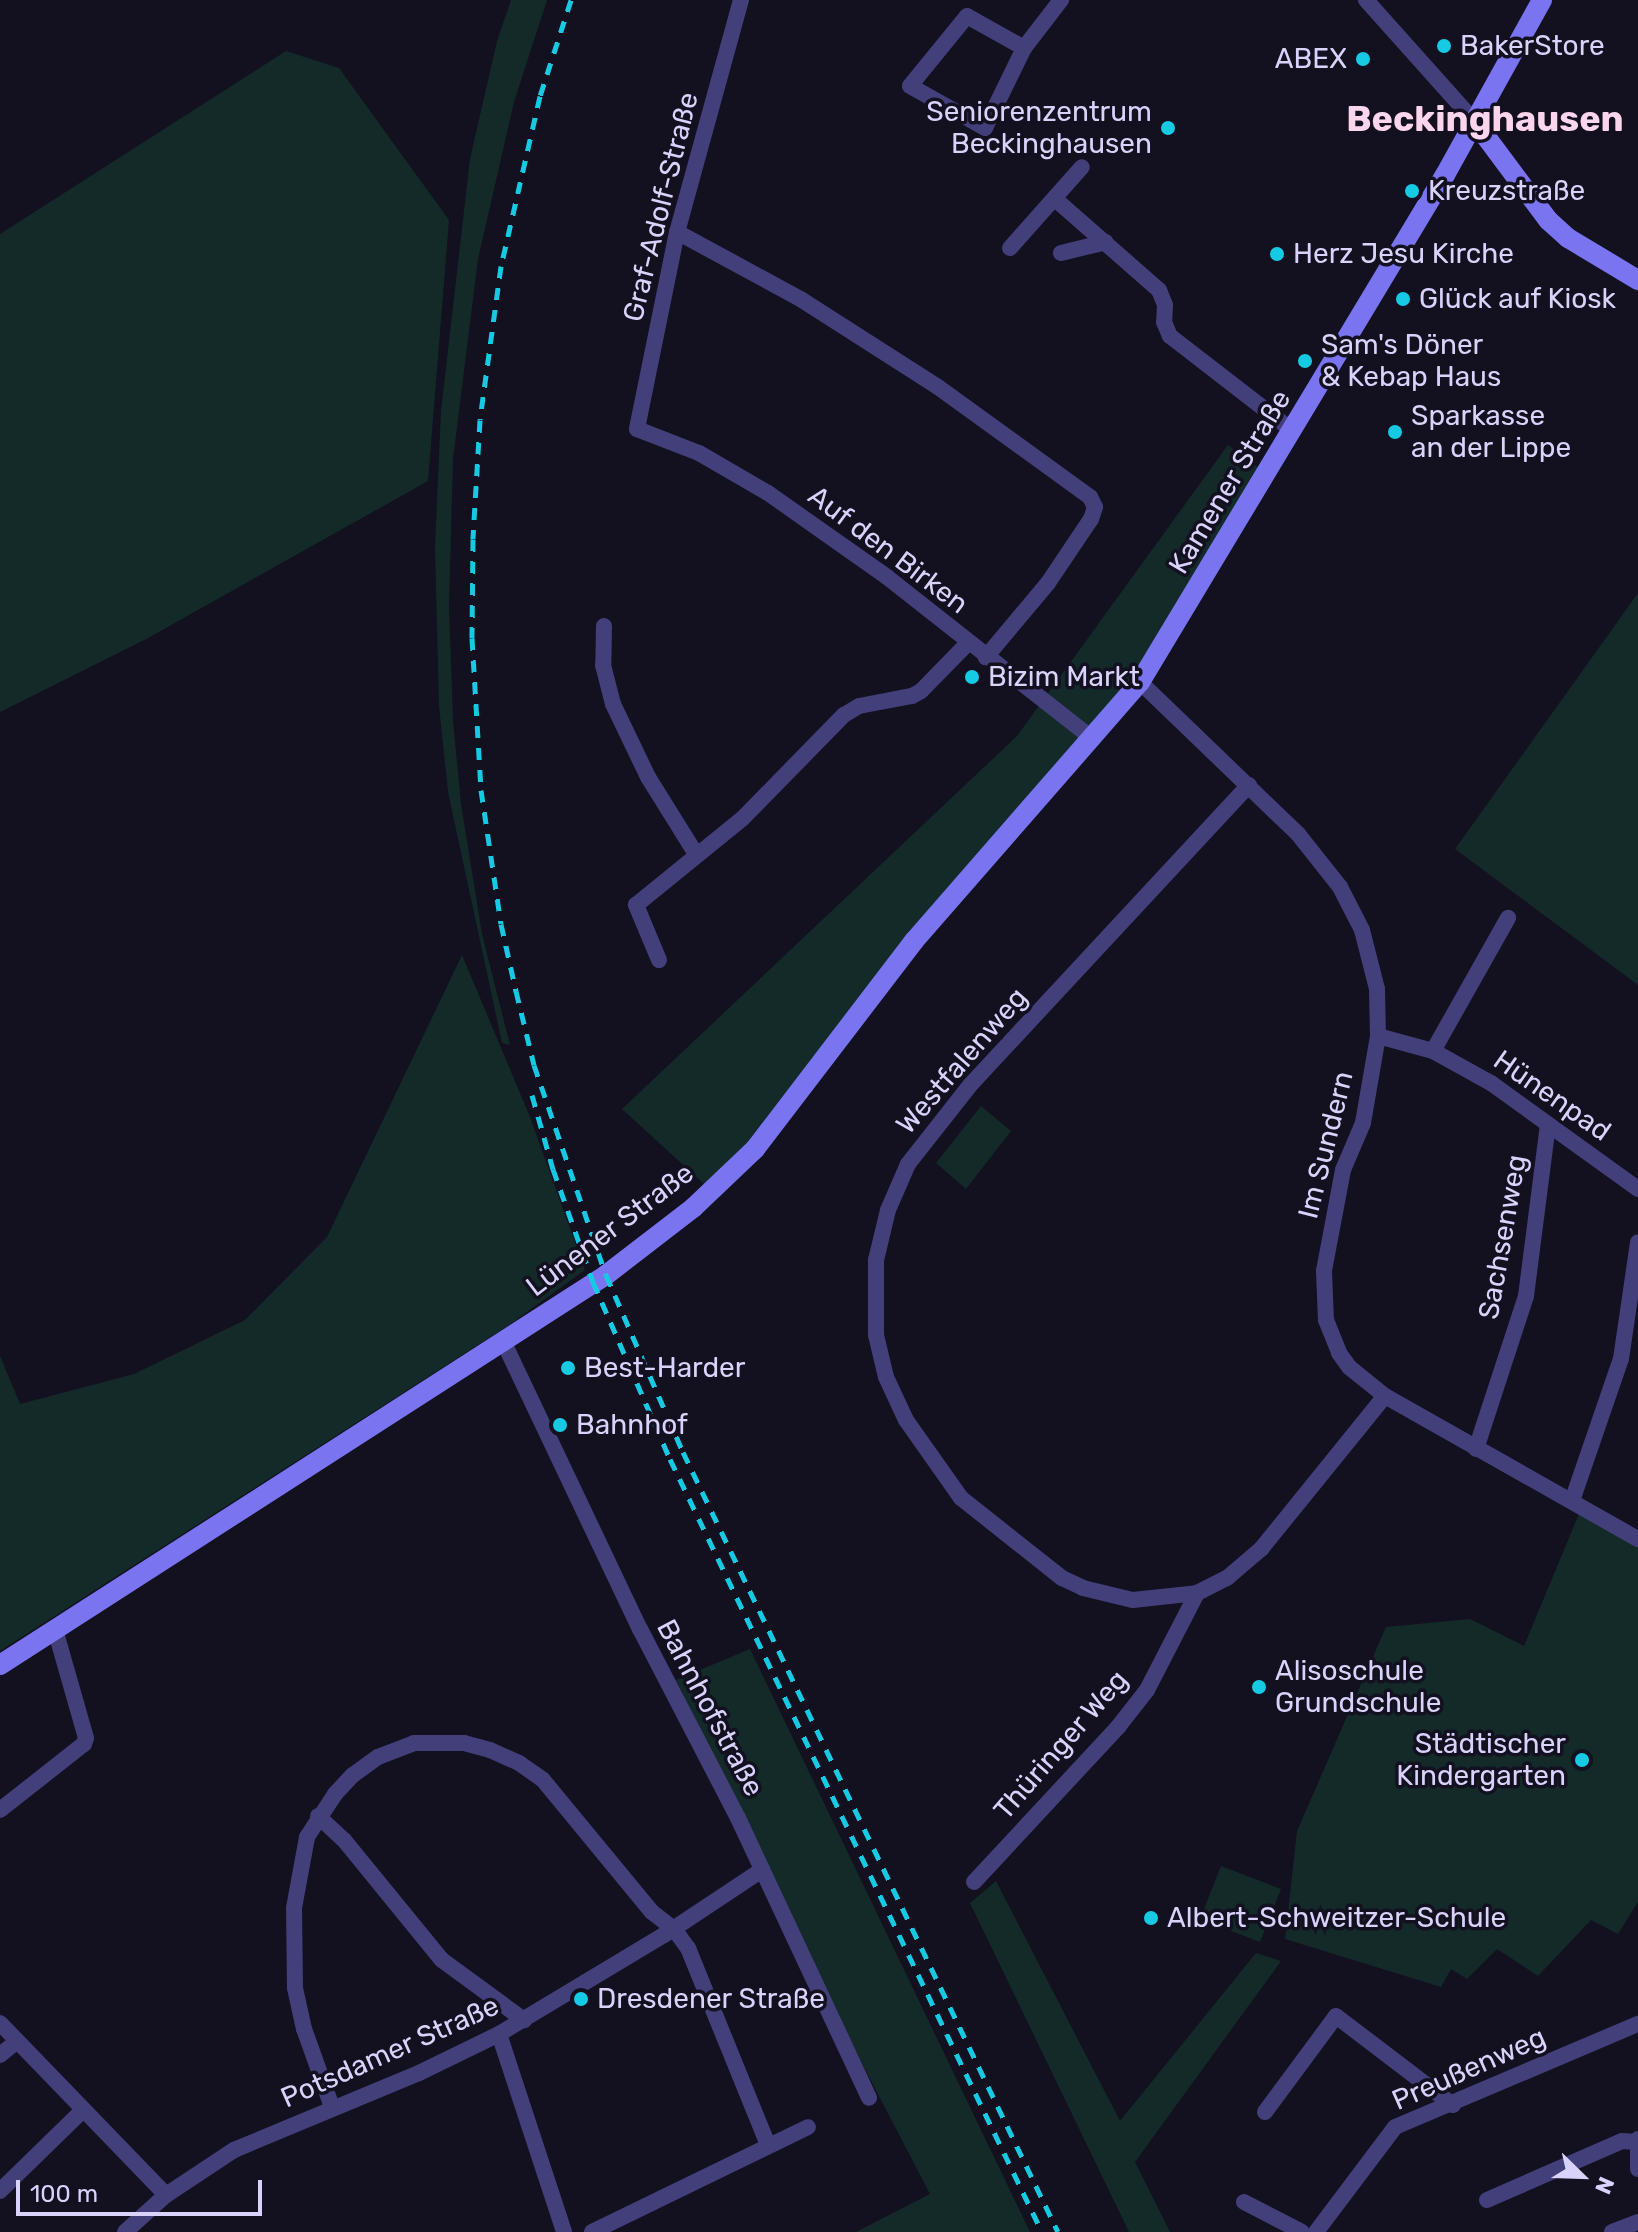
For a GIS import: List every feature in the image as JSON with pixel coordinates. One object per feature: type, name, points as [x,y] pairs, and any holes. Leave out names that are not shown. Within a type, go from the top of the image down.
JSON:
[{"type":"main road","name":"Kamener Straße","points":[[1181,618],[1475,122],[1542,0]]},
{"type":"main road","points":[[1475,122],[1548,220],[1568,238],[1638,280]]},
{"type":"main road","name":"Lünener Straße","points":[[0,1665],[504,1343],[637,1252],[737,1167],[914,941],[1140,682],[1181,618]]},
{"type":"street","name":"Graf-Adolf-Straße","points":[[637,429],[677,232],[741,0]]},
{"type":"street","points":[[1024,48],[967,16],[910,86],[985,128],[1024,48],[1061,0]]},
{"type":"street","points":[[1366,0],[1475,122]]},
{"type":"street","points":[[1010,248],[1082,167]]},
{"type":"street","points":[[1055,199],[1159,290],[1165,305],[1164,322],[1170,336],[1293,431]]},
{"type":"street","points":[[677,232],[802,300],[926,379],[1090,497],[1095,507],[1091,519],[1048,583],[986,657]]},
{"type":"street","points":[[1061,253],[1106,242]]},
{"type":"street","name":"Auf den Birken","points":[[637,429],[699,453],[768,493],[887,577],[1093,739]]},
{"type":"street","points":[[604,626],[603,665],[613,704],[648,777],[696,854]]},
{"type":"street","points":[[659,960],[636,905],[742,819],[844,715],[859,706],[912,696],[921,691],[968,643]]},
{"type":"street","name":"Im Sundern","points":[[1140,682],[1249,785],[1318,857],[1351,907],[1362,930],[1374,977],[1378,1036],[1363,1123],[1343,1170],[1324,1271],[1323,1302],[1331,1336],[1349,1367],[1385,1396],[1638,1539]]},
{"type":"street","name":"Westfalenweg","points":[[1249,785],[1064,982],[930,1133],[908,1164],[888,1210],[876,1260],[876,1335],[886,1377],[906,1420],[961,1498],[1046,1566],[1083,1588],[1133,1600],[1167,1599],[1197,1593],[1227,1578],[1261,1549],[1385,1396]]},
{"type":"street","points":[[1433,1051],[1508,918]]},
{"type":"street","name":"Hünenpad","points":[[1378,1036],[1433,1051],[1491,1083],[1638,1189]]},
{"type":"street","name":"Sachsenweg","points":[[1476,1449],[1526,1296],[1548,1124]]},
{"type":"street","points":[[1572,1501],[1621,1359],[1638,1242]]},
{"type":"street","name":"Bahnhofstraße","points":[[504,1343],[640,1629],[738,1818],[869,2098]]},
{"type":"street","name":"Thüringer Weg","points":[[974,1882],[1118,1727],[1147,1690],[1197,1593]]},
{"type":"street","points":[[0,1810],[84,1744],[86,1738],[55,1629]]},
{"type":"street","points":[[332,2107],[304,2029],[295,1988],[292,1944],[298,1873],[307,1837],[318,1816],[353,1775],[378,1757],[414,1743],[435,1741],[490,1750],[519,1763],[543,1780],[652,1912],[674,1929],[688,1948],[768,2145]]},
{"type":"street","points":[[318,1816],[344,1840],[442,1960],[524,2020]]},
{"type":"street","name":"Potsdamer Straße","points":[[125,2232],[166,2195],[234,2150],[419,2073],[499,2034],[674,1929],[762,1870]]},
{"type":"street","points":[[1265,2112],[1336,2016],[1453,2105]]},
{"type":"street","points":[[0,2023],[166,2195]]},
{"type":"street","name":"Preußenweg","points":[[1316,2232],[1395,2127],[1638,2024]]},
{"type":"street","points":[[499,2034],[564,2232]]},
{"type":"street","points":[[0,2055],[17,2041]]},
{"type":"street","points":[[0,2191],[83,2110]]},
{"type":"street","points":[[592,2232],[808,2127]]},
{"type":"street","points":[[1487,2200],[1622,2141],[1637,2141],[1638,2169]]},
{"type":"street","points":[[1244,2202],[1302,2232]]},
{"type":"street","points":[[1612,2232],[1638,2222]]},
{"type":"green space","points":[[511,0],[547,0],[514,102],[478,259],[453,459],[449,606],[453,721],[461,804],[482,934],[510,1045],[502,1043],[448,792],[439,706],[435,546],[441,411],[470,159],[497,41]]},
{"type":"green space","points":[[286,51],[339,68],[449,220],[428,481],[148,638],[0,712],[0,234]]},
{"type":"green space","points":[[1228,445],[1274,479],[1154,667],[930,931],[715,1194],[622,1109],[1017,736]]},
{"type":"green space","points":[[1638,593],[1638,985],[1455,849]]},
{"type":"green space","points":[[462,955],[530,1117],[585,1270],[509,1325],[0,1651],[0,1356],[20,1404],[134,1374],[245,1320],[327,1237]]},
{"type":"green space","points":[[981,1106],[1011,1131],[966,1189],[936,1163]]},
{"type":"green space","points":[[1581,1509],[1638,1546],[1638,1902],[1618,1934],[1591,1920],[1538,1976],[1497,1949],[1467,1979],[1451,1969],[1441,1987],[1285,1939],[1297,1831],[1386,1627],[1470,1619],[1524,1646]]},
{"type":"green space","points":[[750,1649],[1030,2232],[856,2232],[930,2194],[796,1937],[741,1813],[676,1680]]},
{"type":"green space","points":[[1221,1866],[1281,1889],[1260,1942],[1200,1919]]},
{"type":"green space","points":[[996,1881],[1120,2121],[1256,1953],[1281,1961],[1135,2162],[1170,2232],[1129,2232],[970,1903]]},
{"type":"railway","points":[[571,0],[540,96],[501,266],[480,420],[473,539],[472,638],[481,790],[501,924],[534,1065],[606,1275],[683,1452],[1058,2232]]},
{"type":"railway","points":[[532,1095],[553,1169],[593,1282],[670,1459],[1042,2232]]},
{"type":"place","name":"BakerStore","points":[[1444,46]]},
{"type":"place","name":"ABEX","points":[[1363,59]]},
{"type":"place","name":"Seniorenzentrum Beckinghausen","points":[[1168,128]]},
{"type":"place","name":"Kreuzstraße","points":[[1412,191]]},
{"type":"place","name":"Herz Jesu Kirche","points":[[1277,254]]},
{"type":"place","name":"Glück auf Kiosk","points":[[1403,299]]},
{"type":"place","name":"Sam's Döner & Kebap Haus","points":[[1305,361]]},
{"type":"place","name":"Sparkasse an der Lippe","points":[[1395,432]]},
{"type":"place","name":"Bizim Markt","points":[[972,677]]},
{"type":"place","name":"Best-Harder","points":[[568,1368]]},
{"type":"place","name":"Bahnhof","points":[[560,1425]]},
{"type":"place","name":"Alisoschule Grundschule","points":[[1259,1687]]},
{"type":"place","name":"Städtischer Kindergarten","points":[[1582,1760]]},
{"type":"place","name":"Albert-Schweitzer-Schule","points":[[1151,1918]]},
{"type":"place","name":"Dresdener Straße","points":[[581,1999]]},
{"type":"district","name":"Beckinghausen","points":[[1485,119]]}]
